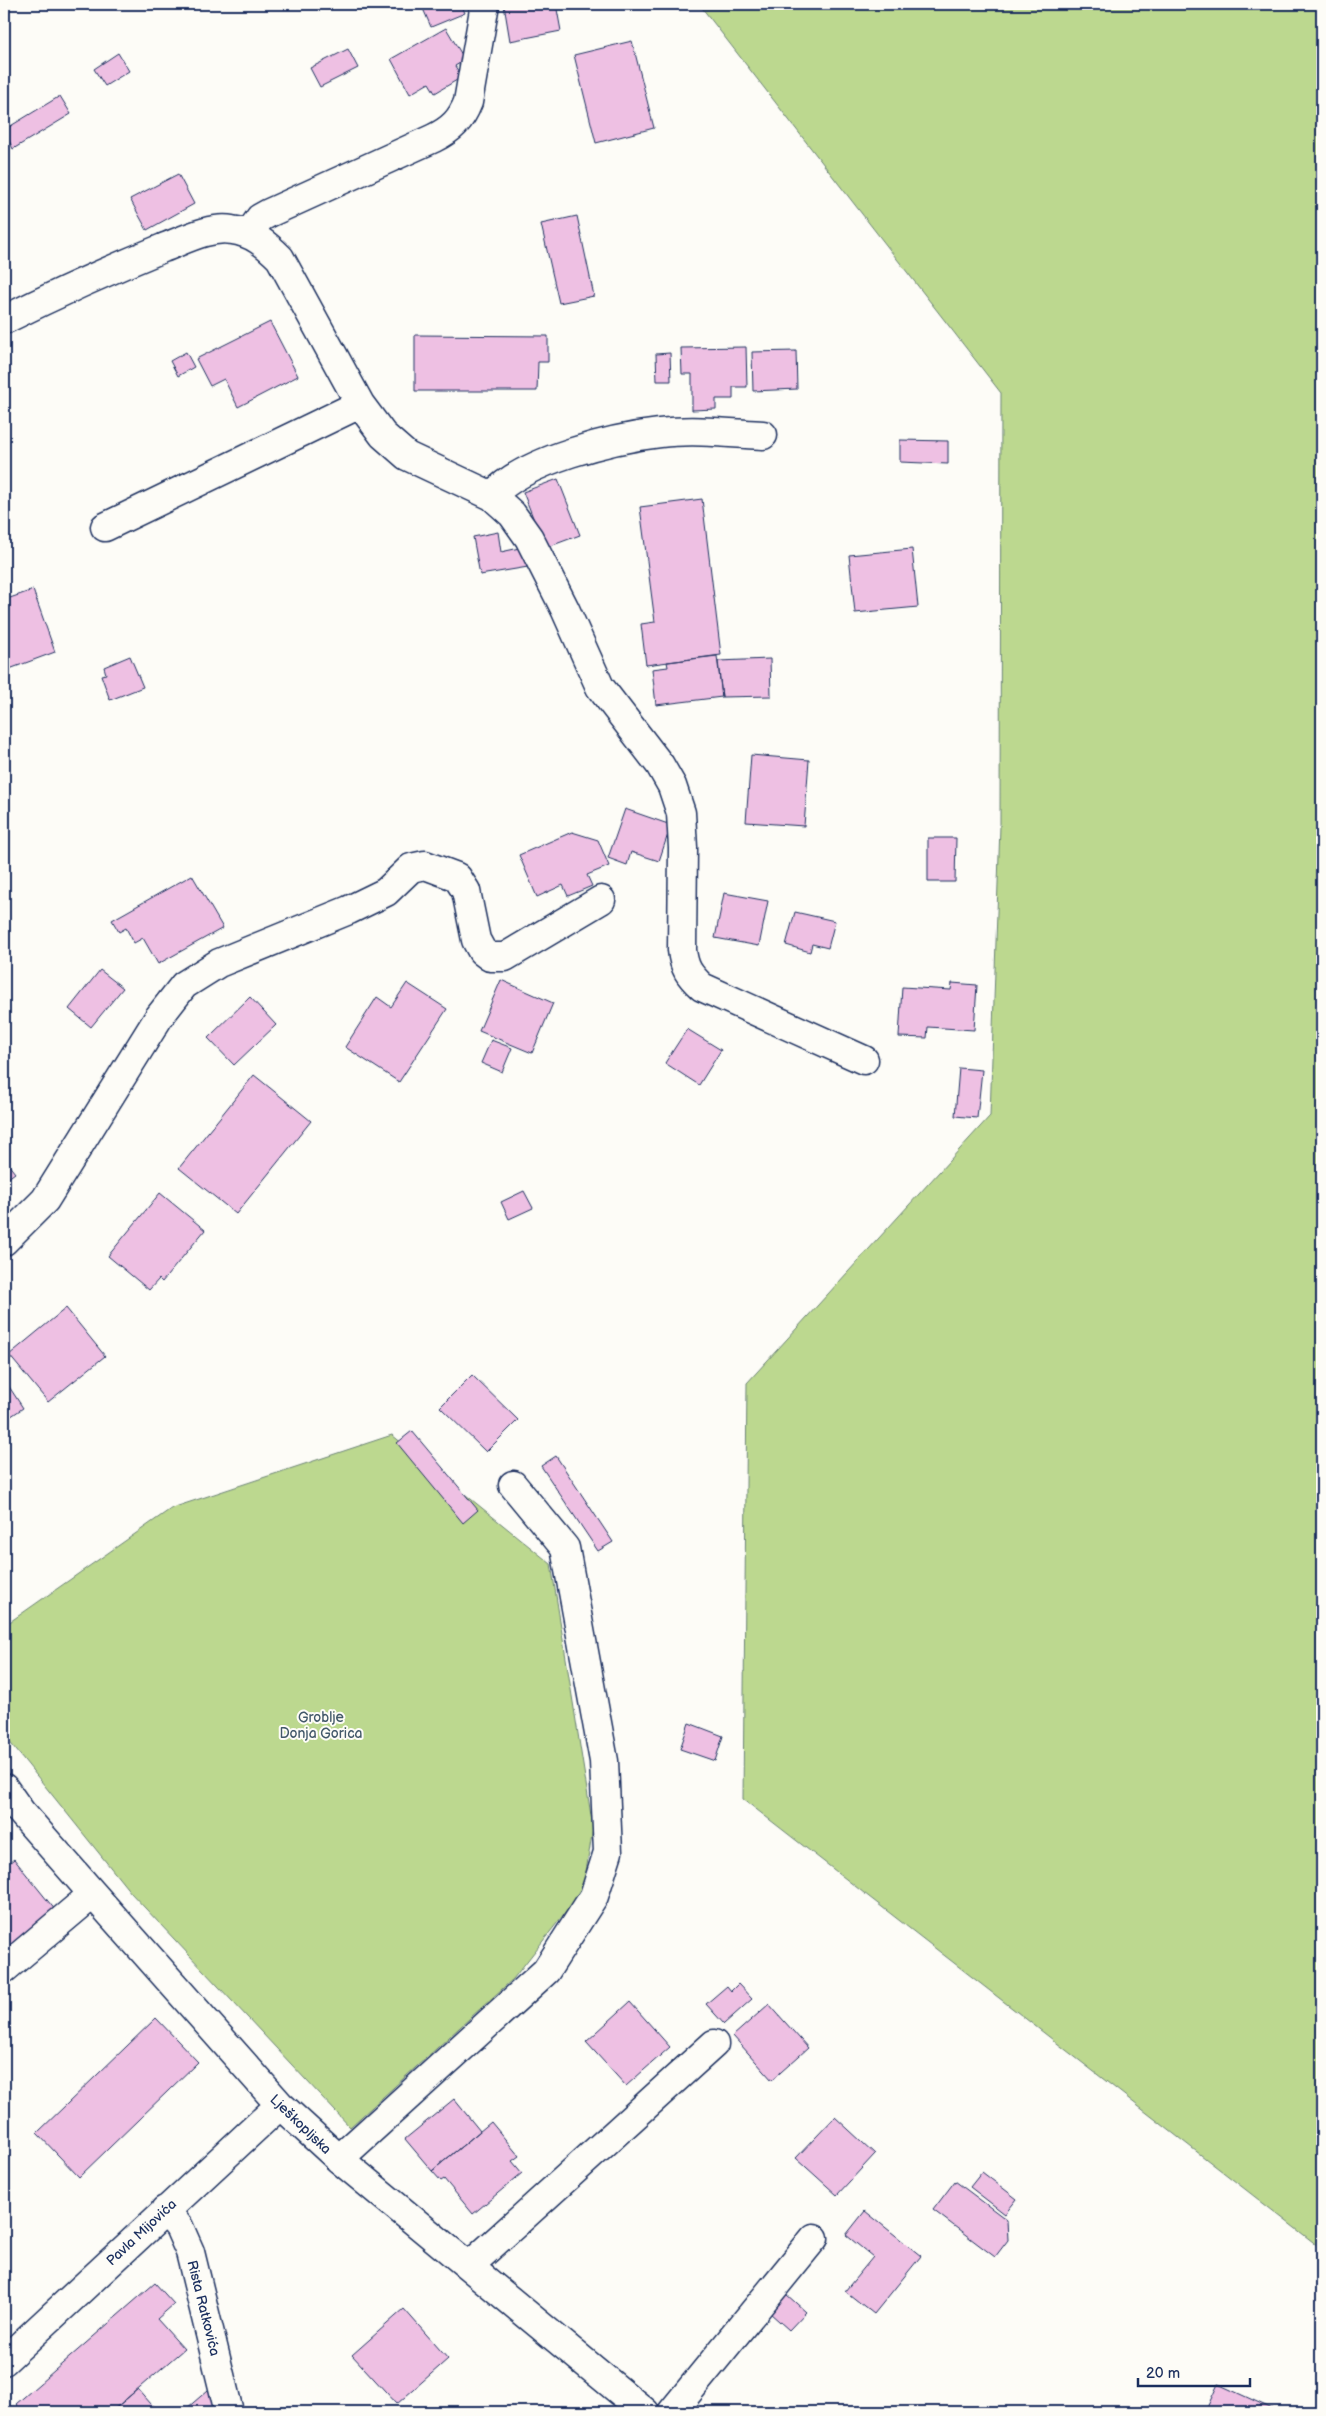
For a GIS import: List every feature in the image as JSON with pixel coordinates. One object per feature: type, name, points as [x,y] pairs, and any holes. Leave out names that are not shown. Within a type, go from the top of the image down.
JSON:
[{"type":"street","points":[[249,234],[260,218],[269,213],[434,138],[456,124],[468,102],[485,4]]},
{"type":"street","points":[[4,320],[103,272],[206,232],[230,229],[249,234],[264,242],[280,258],[360,404],[383,435],[407,456],[492,496],[512,514],[529,538],[565,609],[600,687],[660,765],[672,786],[681,813],[683,848],[682,950],[684,966],[690,976],[702,987],[864,1060]]},
{"type":"street","points":[[105,527],[360,404]]},
{"type":"street","points":[[492,496],[511,479],[556,458],[611,441],[661,432],[717,432],[763,435]]},
{"type":"street","points":[[4,1242],[45,1200],[159,1016],[184,985],[219,964],[349,910],[386,892],[411,868],[425,865],[457,877],[466,891],[476,940],[482,951],[490,957],[505,957],[601,900]]},
{"type":"street","points":[[339,2159],[546,1971],[594,1896],[608,1852],[604,1761],[564,1548],[513,1484]]},
{"type":"street","name":"Lješkopljska","points":[[4,1788],[21,1812],[280,2105],[339,2159],[645,2412]]},
{"type":"street","points":[[4,1969],[93,1894]]},
{"type":"street","points":[[469,2266],[714,2044]]},
{"type":"street","name":"Pavla Mijovića","points":[[4,2360],[280,2105]]},
{"type":"street","name":"Rista Ratkovića","points":[[165,2210],[179,2227],[190,2252],[229,2412]]},
{"type":"street","points":[[672,2412],[814,2238]]},
{"type":"green space","points":[[699,4],[1322,4],[1322,2249],[743,1799],[747,1383],[990,1116],[1000,826],[1001,393]]},
{"type":"green space","name":"Groblje Donja Gorica","points":[[392,1435],[551,1564],[593,1828],[583,1890],[513,1979],[350,2127],[131,1893],[4,1735],[4,1626],[172,1508]]},
{"type":"building","points":[[421,4],[461,4],[465,13],[431,27]]},
{"type":"building","points":[[556,4],[561,31],[510,41],[504,5]]},
{"type":"building","points":[[446,28],[465,60],[455,66],[462,77],[435,93],[429,83],[410,94],[391,59]]},
{"type":"building","points":[[632,41],[654,128],[596,143],[574,55]]},
{"type":"building","points":[[348,49],[358,68],[320,87],[310,68]]},
{"type":"building","points":[[118,53],[129,71],[105,86],[94,69]]},
{"type":"building","points":[[60,96],[71,114],[13,149],[4,130]]},
{"type":"building","points":[[178,174],[194,204],[147,230],[130,199]]},
{"type":"building","points":[[577,216],[594,296],[559,303],[541,224]]},
{"type":"building","points":[[270,322],[298,376],[238,407],[224,379],[210,386],[196,359]]},
{"type":"building","points":[[415,335],[548,336],[548,362],[538,362],[537,391],[415,391]]},
{"type":"building","points":[[746,347],[747,387],[733,387],[733,399],[716,399],[716,409],[692,410],[692,374],[682,374],[681,348]]},
{"type":"building","points":[[796,351],[797,389],[753,391],[752,352]]},
{"type":"building","points":[[186,352],[194,367],[178,376],[170,361]]},
{"type":"building","points":[[670,353],[671,381],[657,381],[656,354]]},
{"type":"building","points":[[900,440],[948,441],[948,464],[900,462]]},
{"type":"building","points":[[558,479],[580,535],[545,548],[523,492]]},
{"type":"building","points":[[702,499],[721,655],[646,665],[641,624],[655,622],[640,507]]},
{"type":"building","points":[[498,532],[501,552],[524,547],[528,567],[480,575],[473,537]]},
{"type":"building","points":[[912,549],[918,607],[855,613],[849,555]]},
{"type":"building","points":[[33,590],[55,652],[4,671],[4,600]]},
{"type":"building","points":[[130,656],[143,687],[110,700],[101,675],[106,674],[104,667]]},
{"type":"building","points":[[717,656],[722,697],[656,705],[652,669],[668,667],[667,662]]},
{"type":"building","points":[[770,659],[771,696],[722,697],[718,661]]},
{"type":"building","points":[[751,755],[809,760],[804,826],[746,822]]},
{"type":"building","points":[[625,809],[671,825],[659,861],[631,852],[627,865],[608,858]]},
{"type":"building","points":[[572,832],[598,840],[609,866],[587,875],[592,886],[568,896],[563,885],[537,897],[519,855]]},
{"type":"building","points":[[928,838],[956,838],[955,882],[928,882]]},
{"type":"building","points":[[192,875],[223,928],[158,964],[143,938],[134,943],[126,928],[119,932],[112,920]]},
{"type":"building","points":[[724,893],[768,901],[759,946],[715,938]]},
{"type":"building","points":[[795,912],[835,921],[828,948],[812,944],[810,952],[786,945]]},
{"type":"building","points":[[100,970],[123,988],[91,1027],[69,1009]]},
{"type":"building","points":[[501,980],[553,1003],[532,1053],[479,1031]]},
{"type":"building","points":[[407,983],[447,1009],[399,1082],[345,1047],[377,997],[391,1007]]},
{"type":"building","points":[[952,983],[977,985],[974,1030],[928,1027],[927,1038],[899,1037],[902,987],[951,990]]},
{"type":"building","points":[[250,997],[276,1025],[234,1065],[208,1038]]},
{"type":"building","points":[[687,1029],[721,1050],[699,1085],[665,1063]]},
{"type":"building","points":[[491,1040],[512,1048],[502,1072],[481,1063]]},
{"type":"building","points":[[959,1068],[982,1070],[977,1118],[955,1116]]},
{"type":"building","points":[[254,1075],[311,1121],[236,1214],[179,1168]]},
{"type":"building","points":[[4,1159],[15,1173],[4,1181]]},
{"type":"building","points":[[524,1191],[533,1208],[509,1219],[501,1202]]},
{"type":"building","points":[[160,1193],[205,1230],[162,1282],[159,1279],[149,1290],[108,1256]]},
{"type":"building","points":[[66,1308],[105,1356],[48,1402],[9,1355]]},
{"type":"building","points":[[472,1375],[518,1420],[486,1452],[440,1407]]},
{"type":"building","points":[[4,1379],[23,1408],[4,1421]]},
{"type":"building","points":[[412,1431],[478,1510],[463,1523],[397,1443]]},
{"type":"building","points":[[556,1456],[613,1542],[598,1551],[541,1466]]},
{"type":"building","points":[[689,1723],[723,1736],[715,1761],[680,1749]]},
{"type":"building","points":[[14,1859],[56,1911],[4,1952],[4,1867]]},
{"type":"building","points":[[738,1984],[752,1999],[724,2024],[706,2004],[727,1986],[731,1991]]},
{"type":"building","points":[[630,2002],[670,2047],[626,2086],[586,2042]]},
{"type":"building","points":[[769,2004],[808,2048],[772,2080],[733,2036]]},
{"type":"building","points":[[156,2018],[198,2062],[79,2177],[37,2133]]},
{"type":"building","points":[[454,2099],[480,2131],[432,2171],[405,2139]]},
{"type":"building","points":[[835,2117],[875,2154],[837,2195],[796,2158]]},
{"type":"building","points":[[491,2122],[519,2156],[512,2161],[522,2173],[473,2214],[444,2179],[441,2181],[432,2171]]},
{"type":"building","points":[[982,2172],[1017,2199],[1005,2214],[970,2187]]},
{"type":"building","points":[[955,2181],[1007,2220],[1008,2240],[995,2257],[933,2210]]},
{"type":"building","points":[[865,2211],[921,2256],[874,2314],[845,2291],[873,2257],[846,2235]]},
{"type":"building","points":[[155,2283],[174,2304],[157,2319],[184,2349],[111,2412],[13,2412],[19,2407],[16,2404]]},
{"type":"building","points":[[786,2294],[806,2312],[789,2330],[770,2313]]},
{"type":"building","points":[[404,2309],[448,2359],[397,2404],[352,2355]]},
{"type":"building","points":[[1218,2384],[1279,2412],[1205,2412]]},
{"type":"building","points":[[138,2389],[158,2412],[111,2412]]},
{"type":"building","points":[[208,2390],[220,2405],[221,2412],[189,2412],[186,2409]]}]
